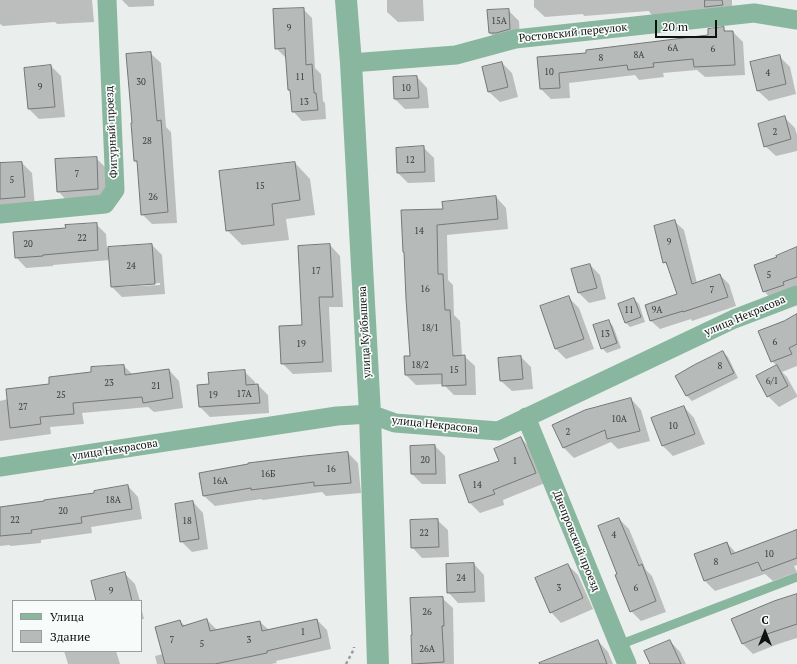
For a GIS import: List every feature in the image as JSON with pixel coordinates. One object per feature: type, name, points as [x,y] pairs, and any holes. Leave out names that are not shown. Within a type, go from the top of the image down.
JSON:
[{"type":"street","name":"Фигурный проезд","points":[[0,214],[105,204],[115,190],[107,0]]},
{"type":"street","name":"улица Куйбышева","points":[[346,0],[351,63],[370,414],[378,664]]},
{"type":"street","name":"Ростовский переулок","points":[[351,63],[456,55],[515,39],[754,13],[797,20]]},
{"type":"street","name":"улица Некрасова","points":[[0,468],[337,416],[370,414],[395,423],[498,431],[734,319],[797,295]]},
{"type":"street","name":"Днепровский проезд","points":[[526,418],[627,664]]},
{"type":"lane","points":[[619,645],[797,578]]},
{"type":"building","points":[[705,0],[722,0],[723,5],[705,7]]},
{"type":"building","points":[[304,8],[306,65],[312,64],[314,93],[316,93],[318,110],[292,112],[290,90],[288,90],[285,48],[275,49],[273,9]]},
{"type":"building","points":[[509,9],[510,29],[496,33],[489,33],[487,10]]},
{"type":"building","points":[[724,27],[724,31],[733,31],[735,65],[694,67],[693,59],[653,63],[654,67],[628,70],[627,65],[559,73],[560,88],[540,89],[537,57],[586,53],[586,50],[708,35],[708,29]]},
{"type":"building","points":[[151,52],[157,121],[161,120],[168,212],[141,215],[137,161],[134,161],[126,54]]},
{"type":"building","points":[[780,55],[786,84],[757,91],[750,62]]},
{"type":"building","points":[[502,62],[508,87],[488,92],[482,67]]},
{"type":"building","points":[[51,65],[55,107],[28,109],[24,68]]},
{"type":"building","points":[[417,76],[419,98],[394,99],[393,77]]},
{"type":"building","points":[[785,116],[791,139],[764,147],[758,124]]},
{"type":"building","points":[[424,146],[425,172],[397,173],[396,148]]},
{"type":"building","points":[[97,157],[98,189],[57,192],[55,159]]},
{"type":"building","points":[[22,162],[25,197],[0,199],[0,163]]},
{"type":"building","points":[[295,162],[300,200],[272,204],[274,225],[226,231],[219,171]]},
{"type":"building","points":[[496,196],[498,219],[437,225],[438,274],[443,274],[445,310],[450,310],[453,356],[465,355],[466,385],[442,386],[442,374],[405,375],[404,356],[410,356],[401,210],[443,209],[442,202]]},
{"type":"building","points":[[675,220],[692,284],[720,274],[728,297],[650,321],[645,305],[677,294],[666,262],[663,263],[654,226]]},
{"type":"building","points":[[97,223],[98,250],[15,258],[13,232],[66,228],[65,225]]},
{"type":"building","points":[[152,244],[155,284],[111,287],[108,247]]},
{"type":"building","points":[[330,244],[333,297],[319,297],[323,362],[281,364],[279,326],[302,325],[298,246]]},
{"type":"building","points":[[797,247],[797,277],[783,282],[784,285],[763,292],[754,265],[777,257],[776,256]]},
{"type":"building","points":[[590,264],[597,288],[578,293],[571,269]]},
{"type":"building","points":[[569,296],[584,339],[555,349],[540,306]]},
{"type":"building","points":[[634,298],[641,317],[625,323],[618,304]]},
{"type":"building","points":[[797,314],[797,344],[789,348],[792,354],[771,362],[758,331],[784,321]]},
{"type":"building","points":[[609,320],[617,343],[601,349],[593,325]]},
{"type":"building","points":[[723,351],[734,373],[686,396],[675,376]]},
{"type":"building","points":[[521,356],[523,379],[500,381],[498,358]]},
{"type":"building","points":[[124,365],[125,375],[169,369],[173,398],[143,403],[142,397],[73,403],[74,414],[40,417],[41,424],[10,428],[6,389],[49,384],[49,377],[91,372],[91,367]]},
{"type":"building","points":[[777,365],[788,386],[767,397],[756,376]]},
{"type":"building","points":[[245,370],[246,385],[258,384],[260,403],[199,407],[197,385],[209,384],[208,373]]},
{"type":"building","points":[[631,398],[640,431],[607,439],[605,430],[563,448],[552,425],[585,410]]},
{"type":"building","points":[[684,406],[695,434],[662,446],[651,418]]},
{"type":"building","points":[[521,437],[536,473],[493,490],[495,494],[469,503],[459,475],[499,461],[494,449]]},
{"type":"building","points":[[435,445],[436,474],[411,474],[410,446]]},
{"type":"building","points":[[348,452],[351,483],[314,486],[314,482],[251,490],[251,488],[203,496],[199,473],[248,463]]},
{"type":"building","points":[[128,485],[132,509],[81,517],[82,523],[31,530],[32,533],[0,536],[0,507],[94,493],[94,491]]},
{"type":"building","points":[[193,501],[199,539],[180,542],[175,504]]},
{"type":"building","points":[[619,518],[639,566],[642,564],[656,601],[630,612],[598,526]]},
{"type":"building","points":[[438,519],[439,547],[411,548],[410,520]]},
{"type":"building","points":[[797,530],[797,558],[762,571],[758,562],[704,581],[694,554],[727,542],[731,554]]},
{"type":"building","points":[[474,563],[475,592],[447,593],[446,564]]},
{"type":"building","points":[[568,564],[583,598],[550,613],[535,578]]},
{"type":"building","points":[[125,572],[132,600],[96,600],[91,581]]},
{"type":"building","points":[[797,594],[797,624],[742,644],[731,619],[774,601]]},
{"type":"building","points":[[443,597],[444,626],[442,626],[444,662],[412,664],[410,598]]},
{"type":"building","points":[[207,619],[210,631],[260,621],[262,631],[317,619],[321,638],[267,651],[267,653],[215,664],[165,664],[155,627],[180,620],[182,626]]},
{"type":"building","points":[[598,640],[607,664],[539,663]]},
{"type":"building","points":[[670,640],[681,664],[650,664],[644,651]]}]
